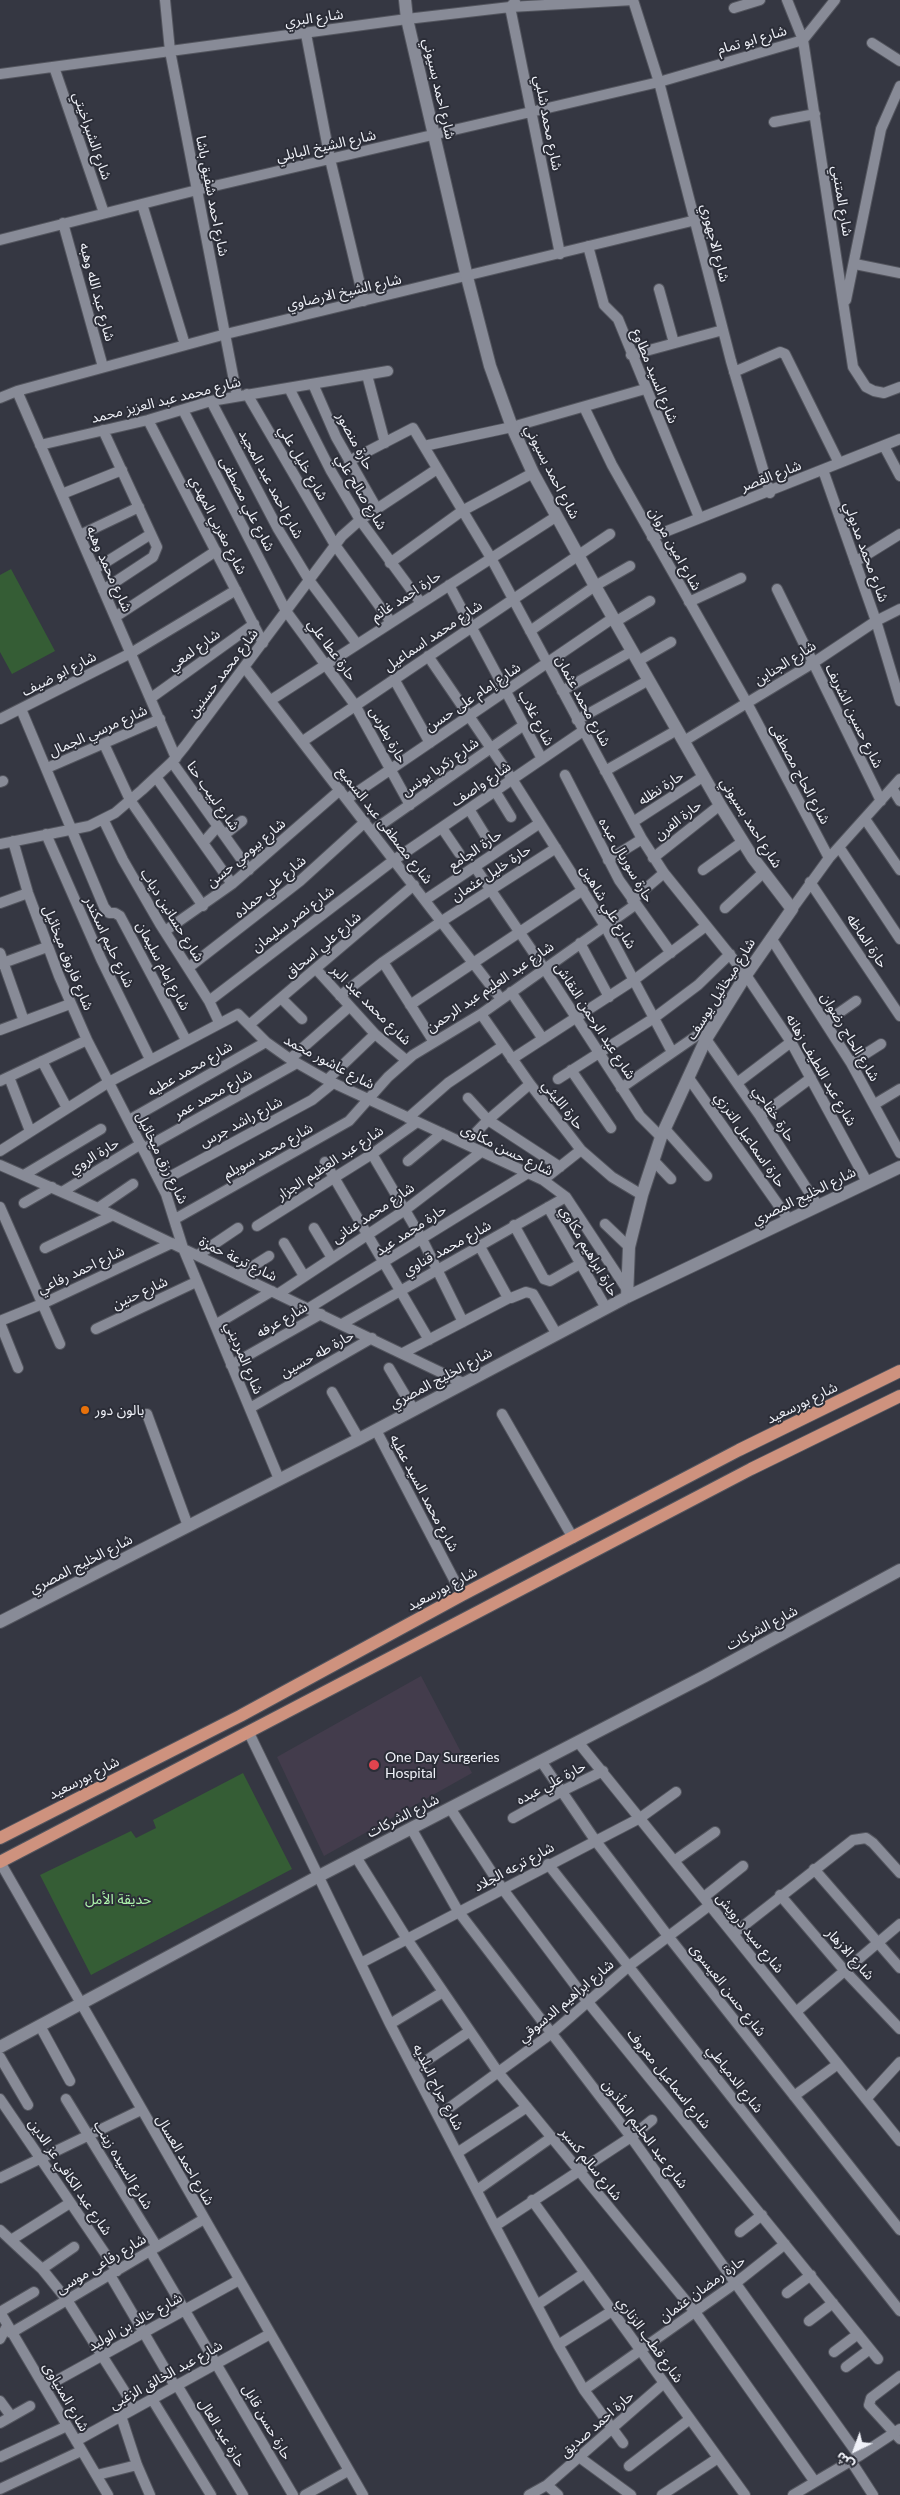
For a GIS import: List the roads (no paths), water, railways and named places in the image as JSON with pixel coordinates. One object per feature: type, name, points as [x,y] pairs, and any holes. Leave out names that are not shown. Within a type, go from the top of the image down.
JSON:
[{"type":"main road","name":"شارع بورسعيد","points":[[0,1838],[240,1716],[462,1594],[573,1538],[739,1450],[900,1371]]},
{"type":"main road","points":[[0,1862],[742,1474],[900,1396]]},
{"type":"street","name":"شارع احمد شفيق باشا","points":[[165,0],[170,51],[197,190],[226,334],[242,395]]},
{"type":"street","name":"شارع احمد بسيوني","points":[[405,0],[407,19],[467,277],[490,366],[512,427],[533,473],[595,586],[720,805],[742,842],[792,909]]},
{"type":"street","name":"شارع البري","points":[[0,74],[306,34],[514,4],[633,0]]},
{"type":"street","name":"شارع الاجهوري","points":[[633,0],[659,82],[734,372],[770,493]]},
{"type":"street","points":[[734,8],[760,0]]},
{"type":"street","name":"شارع المتنبي","points":[[787,0],[803,40],[853,367],[866,387],[884,393],[900,387]]},
{"type":"street","name":"شارع ابو تمام","points":[[659,82],[803,40],[836,0]]},
{"type":"street","name":"شارع محمد شلبي","points":[[514,4],[532,112],[560,254]]},
{"type":"street","points":[[306,34],[330,159],[364,301]]},
{"type":"street","points":[[872,43],[900,61]]},
{"type":"street","name":"شارع الشبراخيتي","points":[[54,67],[104,213]]},
{"type":"street","name":"شارع الشيخ البابلي","points":[[0,240],[197,190],[659,82]]},
{"type":"street","points":[[845,306],[881,129],[900,86]]},
{"type":"street","points":[[774,122],[814,114]]},
{"type":"street","points":[[142,204],[185,345]]},
{"type":"street","name":"شارع الشيخ الارضاوي","points":[[0,398],[17,391],[226,334],[696,220]]},
{"type":"street","name":"شارع عبد الله وهبه","points":[[63,224],[103,367]]},
{"type":"street","name":"شارع السيد مطاوع","points":[[588,246],[604,305],[618,319],[631,355],[699,517]]},
{"type":"street","points":[[855,264],[900,273]]},
{"type":"street","points":[[659,289],[674,343]]},
{"type":"street","points":[[631,355],[723,330]]},
{"type":"street","points":[[734,372],[780,352],[785,354],[839,463]]},
{"type":"street","name":"شارع محمد عبد العزيز محمد","points":[[40,445],[148,420],[211,401],[388,371]]},
{"type":"street","points":[[349,461],[385,443],[367,374]]},
{"type":"street","name":"حارة منصور","points":[[313,384],[322,407],[349,461],[377,509]]},
{"type":"street","name":"شارع صالح علي","points":[[289,388],[331,471],[360,520],[421,603]]},
{"type":"street","points":[[424,446],[512,427],[645,389]]},
{"type":"street","name":"شارع محمد وهبه","points":[[17,391],[160,719],[174,760]]},
{"type":"street","name":"شارع خليل علي","points":[[242,395],[335,545],[391,622]]},
{"type":"street","name":"شارع احمد عبد المجيد","points":[[211,401],[278,529],[309,580],[357,644]]},
{"type":"street","name":"شارع امين مروان","points":[[584,406],[612,465],[747,703]]},
{"type":"street","name":"شارع علي مصطفى","points":[[183,410],[286,610]]},
{"type":"street","name":"شارع مغربي المهدي","points":[[148,420],[263,642]]},
{"type":"street","name":"شارع محمد عثمان","points":[[385,443],[413,428],[491,558],[653,858],[746,975]]},
{"type":"street","points":[[103,430],[157,547],[153,557],[103,590]]},
{"type":"street","name":"شارع القصر","points":[[652,537],[699,517],[770,493],[839,463],[900,440]]},
{"type":"street","points":[[884,446],[900,476]]},
{"type":"street","name":"شارع محمد حسنين","points":[[0,844],[46,834],[72,831],[104,821],[130,800],[174,760],[245,668],[335,545],[360,520],[437,469]]},
{"type":"street","points":[[62,494],[122,470]]},
{"type":"street","name":"شارع محمد مدبولي","points":[[822,470],[897,675],[900,701]]},
{"type":"street","points":[[390,563],[462,511],[533,473]]},
{"type":"street","points":[[80,536],[139,507]]},
{"type":"street","name":"حارة احمد غانم","points":[[271,700],[557,516]]},
{"type":"street","points":[[94,569],[151,534]]},
{"type":"street","name":"شارع محمد اسماعيل","points":[[303,741],[610,534]]},
{"type":"street","points":[[855,562],[900,534]]},
{"type":"street","points":[[115,617],[216,551]]},
{"type":"street","points":[[530,631],[595,586],[630,566]]},
{"type":"street","points":[[689,602],[741,578]]},
{"type":"street","name":"شارع غلاب","points":[[449,585],[542,759]]},
{"type":"street","name":"شارع حسين الشريف","points":[[776,589],[881,801]]},
{"type":"street","name":"شارع ابو ضيف","points":[[0,719],[131,653],[236,590]]},
{"type":"street","name":"شارع إمام على حسن","points":[[347,799],[547,663],[614,620],[650,601]]},
{"type":"street","name":"شارع الجناين","points":[[605,771],[747,703],[813,663],[876,621],[900,609]]},
{"type":"street","name":"حارة عطا علي","points":[[286,610],[355,705]]},
{"type":"street","name":"شارع لمعي","points":[[150,698],[254,624]]},
{"type":"street","points":[[562,691],[635,656],[671,642]]},
{"type":"street","name":"شارع علي شاهين","points":[[428,656],[512,779],[583,890],[605,926],[672,1052]]},
{"type":"street","name":"شارع مصطفى عبد السميع","points":[[245,668],[501,999]]},
{"type":"street","points":[[394,679],[430,743]]},
{"type":"street","points":[[578,720],[649,680]]},
{"type":"street","name":"شارع الحاج مصطفى","points":[[747,703],[829,858]]},
{"type":"street","name":"حارة بطرس","points":[[355,705],[410,804]]},
{"type":"street","name":"شارع إمام سليمان","points":[[21,709],[104,907],[109,913],[115,913],[120,916],[186,1040]]},
{"type":"street","name":"شارع مرسي الجمال","points":[[47,768],[160,719]]},
{"type":"street","name":"شارع زكريا يونس","points":[[372,831],[524,725]]},
{"type":"street","name":"شارع واصف","points":[[394,860],[583,731]]},
{"type":"street","points":[[104,744],[130,800],[204,906]]},
{"type":"street","name":"شارع لبيب حنا","points":[[174,760],[249,870]]},
{"type":"street","name":"حارة سوريال عبده","points":[[565,775],[608,860],[633,903],[670,953]]},
{"type":"street","name":"حارة نظله","points":[[633,822],[704,776]]},
{"type":"street","points":[[156,777],[232,884]]},
{"type":"street","name":"شارع ميخائيل يوسف","points":[[627,1293],[629,1247],[642,1195],[663,1133],[706,1039],[746,975],[810,882],[900,779]]},
{"type":"street","points":[[892,788],[900,800]]},
{"type":"street","name":"شارع بيومي حسن","points":[[165,932],[204,906],[232,884],[340,790]]},
{"type":"street","points":[[495,791],[511,817]]},
{"type":"street","name":"حارة الفرن","points":[[653,858],[720,805]]},
{"type":"street","points":[[468,809],[485,835]]},
{"type":"street","points":[[865,819],[900,870]]},
{"type":"street","name":"شارع حسانين دياب","points":[[104,821],[122,860],[220,1022]]},
{"type":"street","points":[[224,835],[242,821]]},
{"type":"street","name":"شارع علي حماده","points":[[188,968],[293,887],[364,822]]},
{"type":"street","name":"حارة الجامع","points":[[425,900],[540,823]]},
{"type":"street","points":[[203,843],[218,826]]},
{"type":"street","points":[[442,828],[459,853]]},
{"type":"street","name":"شارع حليم اسكندر","points":[[46,834],[101,960],[150,1059]]},
{"type":"street","points":[[608,860],[642,839]]},
{"type":"street","name":"شارع فاروق ميخائيل","points":[[13,841],[28,893],[47,947],[70,1004],[109,1082]]},
{"type":"street","points":[[703,870],[742,842]]},
{"type":"street","points":[[839,847],[900,939]]},
{"type":"street","name":"حارة خليل عثمان","points":[[340,996],[383,962],[556,848]]},
{"type":"street","name":"شارع نصر سليمان","points":[[209,1001],[394,860]]},
{"type":"street","name":"شارع عبد الرحمن النقاش","points":[[474,867],[577,1017],[640,1116],[663,1133],[707,1176]]},
{"type":"street","points":[[725,908],[764,872]]},
{"type":"street","name":"شارع عبد العليم عبد الرحمن","points":[[368,1099],[406,1060],[481,1014],[605,926],[633,903],[664,873]]},
{"type":"street","name":"حارة الماظه","points":[[810,882],[900,1016]]},
{"type":"street","name":"شارع علي اسحاق","points":[[249,1025],[414,886]]},
{"type":"street","points":[[410,1005],[583,890]]},
{"type":"street","points":[[0,903],[28,893]]},
{"type":"street","points":[[512,1059],[634,980],[706,926]]},
{"type":"street","name":"شارع الحاج رضوان","points":[[771,938],[851,1063],[900,1153]]},
{"type":"street","points":[[580,943],[609,996]]},
{"type":"street","points":[[2,964],[47,947]]},
{"type":"street","points":[[0,952],[2,964],[24,1021]]},
{"type":"street","points":[[558,1079],[654,1018],[698,985],[730,954]]},
{"type":"street","points":[[383,962],[434,1042]]},
{"type":"street","name":"شارع محمد عبد البر","points":[[316,969],[375,1034],[406,1060]]},
{"type":"street","name":"شارع عبد اللطيف زهانه","points":[[746,975],[791,1042],[867,1182]]},
{"type":"street","points":[[511,992],[543,1039]]},
{"type":"street","points":[[281,998],[302,1019]]},
{"type":"street","points":[[826,1022],[856,1001]]},
{"type":"street","points":[[0,1030],[70,1004]]},
{"type":"street","name":"شارع محمد عمر","points":[[142,1147],[293,1062],[349,1007]]},
{"type":"street","name":"شارع عاشور محمد","points":[[220,1022],[238,1014],[266,1042],[293,1062],[330,1082],[413,1120]]},
{"type":"street","name":"حارة الليثي","points":[[481,1014],[530,1084],[581,1150],[612,1176],[642,1195]]},
{"type":"street","points":[[0,1149],[109,1082],[220,1022]]},
{"type":"street","points":[[622,1088],[717,1022]]},
{"type":"street","name":"شارع راشد جرس","points":[[160,1182],[312,1100],[375,1034]]},
{"type":"street","name":"حارة خفاجي","points":[[706,1039],[760,1116],[818,1206]]},
{"type":"street","points":[[30,1131],[5,1079],[87,1040]]},
{"type":"street","name":"شارع محمد عطيه","points":[[128,1120],[266,1042]]},
{"type":"street","points":[[737,1083],[791,1042]]},
{"type":"street","points":[[851,1063],[882,1044]]},
{"type":"street","name":"شارع عبد العظيم الجزار","points":[[257,1226],[372,1154],[413,1120],[448,1083],[503,1046]]},
{"type":"street","points":[[42,1061],[66,1108]]},
{"type":"street","points":[[572,1070],[611,1128]]},
{"type":"street","name":"حارة اسماعيل الترزي","points":[[688,1078],[789,1220]]},
{"type":"street","points":[[760,1116],[810,1078]]},
{"type":"street","name":"شارع رزق ميخائيل","points":[[109,1082],[160,1182],[175,1219],[182,1248]]},
{"type":"street","points":[[465,1144],[488,1120],[530,1084]]},
{"type":"street","points":[[875,1104],[900,1089]]},
{"type":"street","points":[[468,1098],[488,1120],[560,1167]]},
{"type":"street","name":"شارع محمد سويلم","points":[[175,1219],[336,1129],[348,1121],[368,1099]]},
{"type":"street","name":"شارع حسن مكاوى","points":[[413,1120],[543,1180],[566,1197],[627,1293]]},
{"type":"street","points":[[24,1175],[101,1129]]},
{"type":"street","points":[[408,1161],[442,1133]]},
{"type":"street","name":"حارة الروي","points":[[62,1192],[142,1147]]},
{"type":"street","points":[[543,1180],[581,1150]]},
{"type":"street","name":"شارع محمد عنانى","points":[[214,1325],[304,1276],[332,1258],[405,1210],[481,1152]]},
{"type":"street","points":[[372,1154],[438,1268],[463,1322]]},
{"type":"street","points":[[653,1160],[672,1179]]},
{"type":"street","points":[[325,1162],[428,1340]]},
{"type":"street","name":"شارع ترعة حمزة","points":[[0,1165],[198,1255],[463,1383]]},
{"type":"street","name":"شارع الخليج المصري","points":[[0,1622],[359,1439],[606,1308],[627,1293],[900,1168]]},
{"type":"street","name":"حارة محمد عيد","points":[[309,1308],[528,1173]]},
{"type":"street","points":[[98,1208],[133,1184]]},
{"type":"street","points":[[24,1203],[52,1187]]},
{"type":"street","name":"شارع محمد قناوي","points":[[342,1324],[398,1290],[566,1197]]},
{"type":"street","points":[[0,1207],[60,1344]]},
{"type":"street","name":"حارة ابراهيم مكاوي","points":[[548,1207],[606,1308]]},
{"type":"street","points":[[45,1248],[113,1215]]},
{"type":"street","points":[[605,1224],[629,1247]]},
{"type":"street","points":[[514,1226],[544,1280],[550,1281],[580,1264]]},
{"type":"street","points":[[198,1255],[238,1228]]},
{"type":"street","points":[[314,1228],[332,1258]]},
{"type":"street","name":"شارع احمد رفاعي","points":[[0,1322],[172,1243]]},
{"type":"street","points":[[284,1243],[304,1276]]},
{"type":"street","points":[[479,1245],[509,1298]]},
{"type":"street","name":"شارع المرديني","points":[[182,1248],[279,1479]]},
{"type":"street","points":[[239,1275],[269,1256]]},
{"type":"street","name":"شارع حنين","points":[[96,1329],[196,1282]]},
{"type":"street","points":[[403,1353],[523,1292],[533,1294],[556,1333]]},
{"type":"street","name":"شارع عرفه","points":[[231,1364],[321,1314]]},
{"type":"street","points":[[0,1322],[5,1348],[18,1368]]},
{"type":"street","name":"حارة طه حسين","points":[[250,1408],[372,1338]]},
{"type":"street","points":[[389,1368],[414,1410]]},
{"type":"street","points":[[332,1392],[359,1439]]},
{"type":"street","points":[[147,1414],[188,1526]]},
{"type":"street","points":[[502,1414],[573,1538]]},
{"type":"street","name":"شارع محمد السيد عطيه","points":[[376,1430],[462,1594]]},
{"type":"street","name":"شارع الشركات","points":[[0,2048],[319,1876],[578,1742],[900,1570]]},
{"type":"street","name":"شارع جراج البلديه","points":[[248,1733],[390,2024],[476,2190],[558,2345],[584,2390],[622,2443]]},
{"type":"street","name":"شارع سيد درويش","points":[[578,1742],[900,2141]]},
{"type":"street","name":"شارع حسن العيسوى","points":[[541,1761],[595,1840],[668,1936],[900,2230]]},
{"type":"street","name":"حارة علي عبده","points":[[513,1818],[603,1771]]},
{"type":"street","name":"شارع ترعه الجلاد","points":[[361,1963],[548,1864],[640,1818],[676,1792]]},
{"type":"street","name":"شارع اسماعيل معروف","points":[[450,1808],[502,1888],[587,2001],[878,2359]]},
{"type":"street","name":"شارع عبد الحليم المأذون","points":[[411,1828],[458,1911],[631,2137],[737,2282],[855,2459],[872,2495]]},
{"type":"street","points":[[674,1861],[715,1832]]},
{"type":"street","points":[[733,1934],[780,1895],[853,1840],[866,1838],[873,1842],[900,1873]]},
{"type":"street","name":"شارع سالم كسبر","points":[[356,1857],[407,1939],[498,2072],[695,2312],[812,2488]]},
{"type":"street","name":"شارع احمد العسال","points":[[0,1862],[363,2495]]},
{"type":"street","name":"شارع الدمياطي","points":[[548,1864],[900,2311]]},
{"type":"street","points":[[704,1897],[743,1866]]},
{"type":"street","points":[[814,1869],[900,1968]]},
{"type":"street","name":"شارع الازهار","points":[[780,1895],[844,1970],[900,2029]]},
{"type":"street","name":"شارع ابراهيم الدسوقي","points":[[438,2116],[552,2033],[629,1966],[710,1905]]},
{"type":"street","points":[[796,2012],[900,1924]]},
{"type":"street","points":[[390,2024],[443,1992]]},
{"type":"street","points":[[40,2026],[70,2081]]},
{"type":"street","points":[[414,2069],[470,2031]]},
{"type":"street","points":[[0,2057],[28,2105]]},
{"type":"street","points":[[866,2099],[900,2062]]},
{"type":"street","points":[[794,2096],[838,2064]]},
{"type":"street","name":"شارع عبد الكافي عز الدين","points":[[0,2099],[70,2203],[113,2273],[143,2333]]},
{"type":"street","name":"شارع السيده زينب","points":[[66,2099],[153,2249],[185,2310]]},
{"type":"street","points":[[457,2153],[527,2107]]},
{"type":"street","points":[[0,2178],[141,2110]]},
{"type":"street","points":[[495,2226],[631,2137],[652,2120]]},
{"type":"street","points":[[476,2190],[552,2137]]},
{"type":"street","name":"شارع قطب الزناري","points":[[532,2200],[744,2495]]},
{"type":"street","points":[[12,2240],[70,2203]]},
{"type":"street","points":[[740,2232],[762,2214]]},
{"type":"street","name":"شارع رفاعى موسى","points":[[9,2329],[67,2300],[204,2219]]},
{"type":"street","points":[[0,2230],[42,2269],[67,2300],[135,2408]]},
{"type":"street","name":"حارة رمضان عثمان","points":[[584,2390],[737,2282],[785,2244]]},
{"type":"street","points":[[42,2269],[74,2247]]},
{"type":"street","points":[[537,2305],[585,2273]]},
{"type":"street","points":[[787,2293],[811,2275]]},
{"type":"street","name":"شارع خالد بن الوليد","points":[[45,2388],[239,2280]]},
{"type":"street","points":[[0,2312],[34,2292]]},
{"type":"street","points":[[809,2321],[833,2303]]},
{"type":"street","name":"حارة حسن قابل","points":[[185,2310],[294,2495]]},
{"type":"street","points":[[558,2345],[612,2310]]},
{"type":"street","name":"شارع المنياوى","points":[[0,2312],[108,2495]]},
{"type":"street","points":[[0,2339],[9,2329]]},
{"type":"street","name":"حارة عبد العال","points":[[143,2333],[243,2495]]},
{"type":"street","name":"شارع عبد الخالق الزغبى","points":[[76,2441],[270,2334]]},
{"type":"street","points":[[834,2352],[858,2334]]},
{"type":"street","points":[[846,2367],[870,2349]]},
{"type":"street","points":[[793,2495],[812,2488],[855,2459],[898,2434],[869,2405],[871,2398],[900,2376]]},
{"type":"street","name":"حارة احمد صديق","points":[[528,2495],[547,2485],[664,2384]]},
{"type":"street","points":[[152,2399],[211,2495]]},
{"type":"street","points":[[0,2401],[12,2416]]},
{"type":"street","points":[[0,2423],[30,2406]]},
{"type":"street","points":[[121,2416],[137,2465],[150,2495]]},
{"type":"street","points":[[629,2466],[690,2419]]},
{"type":"street","points":[[0,2457],[67,2426]]},
{"type":"street","points":[[0,2489],[81,2451]]},
{"type":"street","points":[[580,2457],[630,2495]]},
{"type":"street","points":[[662,2495],[718,2458]]},
{"type":"street","points":[[97,2475],[137,2465]]},
{"type":"street","points":[[310,2494],[348,2471]]},
{"type":"street","points":[[547,2485],[558,2495]]},
{"type":"place","name":"بالون دور","points":[[85,1410]]},
{"type":"place","name":"One Day Surgeries Hospital","points":[[374,1765]]},
{"type":"park label","name":"حديقة الأمل","points":[[118,1899]]}]
